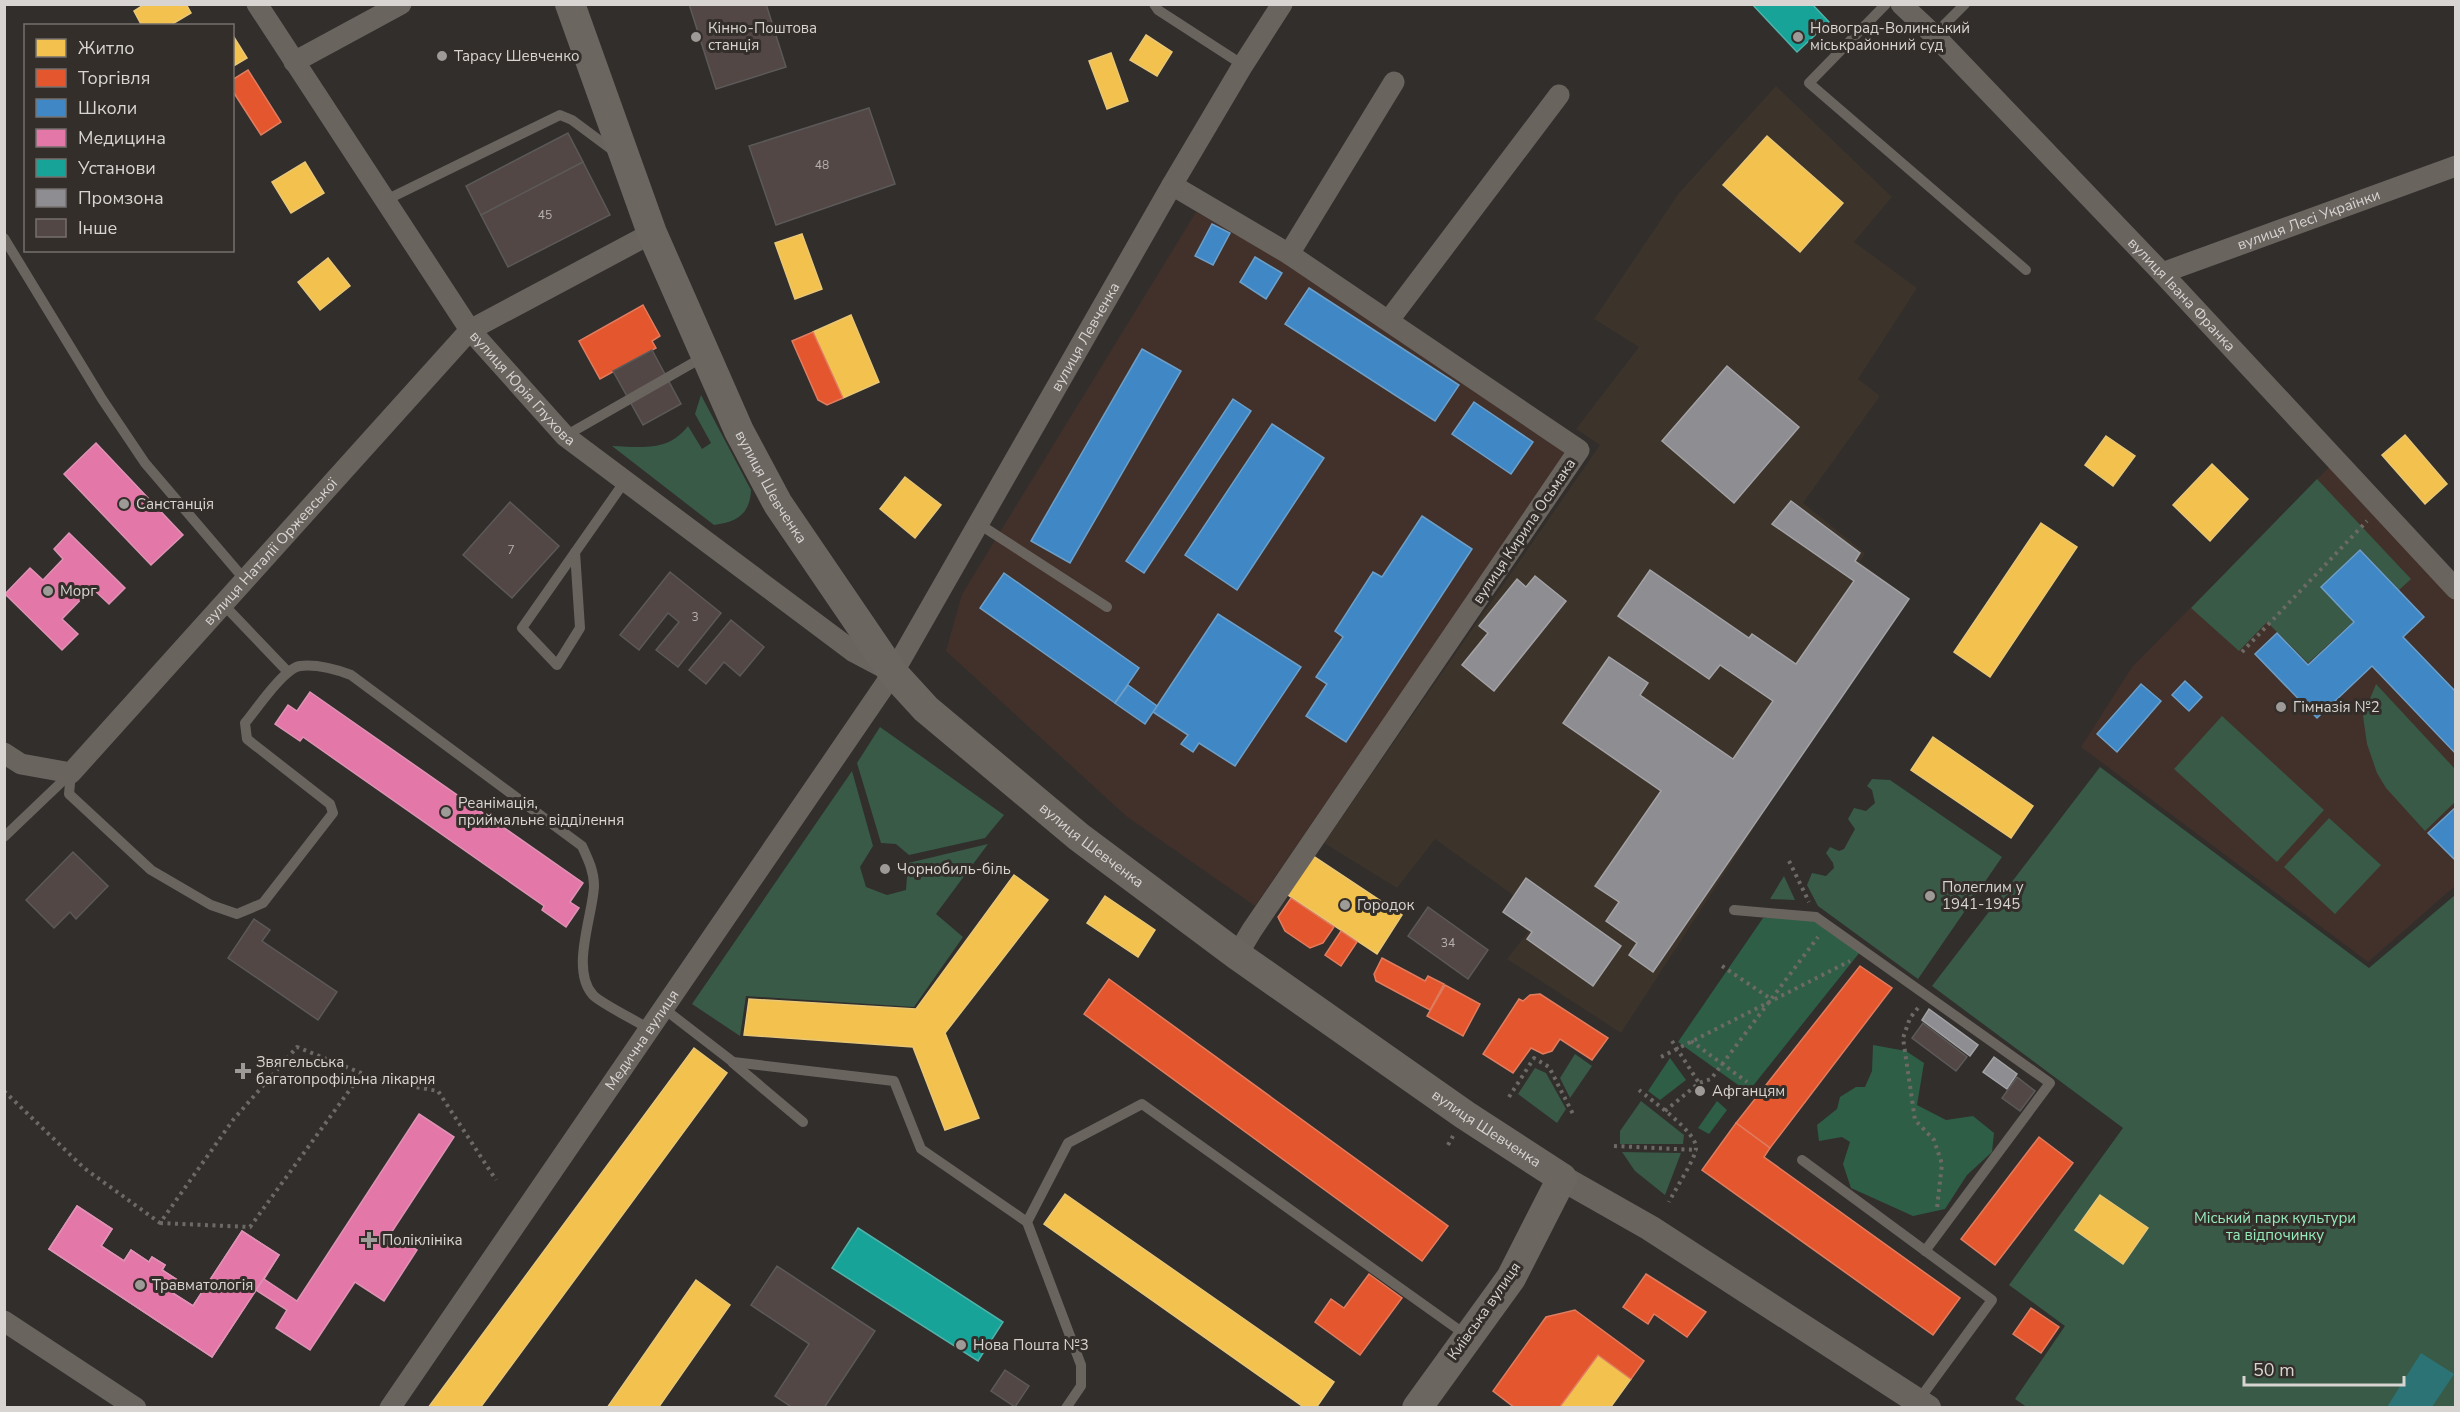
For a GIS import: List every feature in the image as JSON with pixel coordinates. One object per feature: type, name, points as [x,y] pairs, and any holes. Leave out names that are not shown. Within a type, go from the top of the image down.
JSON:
[{"type":"main road","name":"вулиця Шевченка","points":[[570,4],[652,233],[739,431],[778,504],[893,673],[926,709],[1079,837],[1238,955],[1465,1115],[1562,1178]]},
{"type":"main road","name":"Київська вулиця","points":[[1417,1407],[1511,1278],[1562,1178]]},
{"type":"street","name":"вулиця Юрія Глухова","points":[[257,4],[470,330],[565,436],[854,652],[893,673]]},
{"type":"street","points":[[294,62],[400,4]]},
{"type":"street","name":"вулиця Левченка","points":[[893,673],[1172,185],[1243,64],[1282,4]]},
{"type":"street","name":"вулиця Івана Франка","points":[[1901,4],[1934,35],[2163,273],[2456,589]]},
{"type":"street","points":[[1289,254],[1394,82]]},
{"type":"street","points":[[1389,320],[1559,94]]},
{"type":"street","name":"вулиця Лесі Українки","points":[[2163,273],[2456,166]]},
{"type":"street","name":"вулиця Кирила Осьмака","points":[[1172,185],[1289,254],[1579,450],[1258,920],[1238,955]]},
{"type":"street","name":"вулиця Наталії Оржевської","points":[[71,773],[470,330],[652,233]]},
{"type":"street","name":"Медична вулиця","points":[[390,1407],[893,673]]},
{"type":"street","points":[[4,753],[21,764],[71,773]]},
{"type":"street","name":"вулиця Шевченка","points":[[1562,1178],[1650,1228],[1923,1404]]},
{"type":"street","points":[[4,1321],[136,1407]]},
{"type":"lane","points":[[1154,4],[1158,10],[1243,64]]},
{"type":"lane","points":[[1886,4],[1809,83],[2026,270]]},
{"type":"lane","points":[[1934,35],[1965,4]]},
{"type":"lane","points":[[386,200],[560,115],[572,120],[625,158]]},
{"type":"lane","points":[[4,238],[102,399],[145,463],[245,580]]},
{"type":"lane","points":[[565,436],[706,356]]},
{"type":"lane","points":[[575,552],[580,628],[557,665],[522,628],[575,552],[625,481]]},
{"type":"lane","points":[[979,524],[1107,608]]},
{"type":"lane","points":[[223,604],[288,672]]},
{"type":"lane","points":[[71,773],[69,794],[151,870],[211,905],[237,914],[263,903],[333,813],[330,804],[247,739],[245,723],[288,672],[299,666],[330,668],[351,675],[582,846],[591,867],[594,886],[585,943],[584,975],[593,995],[649,1029]]},
{"type":"lane","points":[[4,837],[71,773]]},
{"type":"lane","points":[[1734,910],[1816,916],[2050,1083],[1925,1251]]},
{"type":"lane","points":[[663,1008],[733,1062],[803,1122]]},
{"type":"lane","points":[[733,1062],[894,1082],[921,1149],[1027,1222],[1081,1365],[1081,1386],[1066,1407]]},
{"type":"lane","points":[[1027,1222],[1068,1143],[1142,1104],[1468,1335]]},
{"type":"lane","points":[[1802,1160],[1992,1300],[1923,1404]]},
{"type":"path","points":[[2242,652],[2370,519]]},
{"type":"path","points":[[1789,861],[1816,916]]},
{"type":"path","points":[[1665,1111],[1699,1083],[1711,1079],[1827,924]]},
{"type":"path","points":[[1661,1057],[1866,952]]},
{"type":"path","points":[[1722,966],[1771,999]]},
{"type":"path","points":[[1928,996],[1910,1018],[1903,1038],[1915,1120],[1934,1140],[1942,1164],[1934,1239]]},
{"type":"path","points":[[1672,1041],[1699,1083]]},
{"type":"path","points":[[1691,1041],[1747,1082]]},
{"type":"path","points":[[160,1223],[233,1120],[297,1047],[381,1081],[438,1091],[496,1180]]},
{"type":"path","points":[[1509,1097],[1534,1058],[1548,1066],[1574,1116]]},
{"type":"path","points":[[4,1091],[84,1168],[160,1223],[250,1227],[362,1073]]},
{"type":"path","points":[[1639,1090],[1695,1139],[1696,1150],[1669,1202]]},
{"type":"path","points":[[1614,1146],[1696,1150]]},
{"type":"shaded area","points":[[1776,86],[1892,197],[1854,242],[1917,288],[1858,379],[1880,396],[1803,503],[1865,553],[1860,562],[1905,595],[1621,1033],[1507,959],[1528,932],[1503,911],[1513,895],[1435,839],[1397,888],[1324,843],[1600,445],[1576,429],[1639,347],[1594,319],[1679,193]]},
{"type":"shaded area","points":[[1196,212],[1247,238],[1481,390],[1566,454],[1255,906],[1126,816],[946,651],[962,594]]},
{"type":"shaded area","name":"Гімназія №2","points":[[2336,460],[2455,589],[2455,886],[2368,962],[2081,747],[2132,667]]},
{"type":"green space","points":[[701,395],[751,490],[748,505],[741,515],[729,522],[714,525],[612,446],[644,447],[663,444],[672,440],[688,426],[702,449],[711,443],[695,414]]},
{"type":"green space","points":[[2317,479],[2411,579],[2399,590],[2360,549],[2321,587],[2353,622],[2308,663],[2267,622],[2239,651],[2191,608]]},
{"type":"green space","points":[[2376,684],[2455,769],[2455,802],[2425,831],[2386,788],[2377,773],[2367,744],[2363,716]]},
{"type":"green space","points":[[2222,716],[2324,810],[2277,862],[2174,769]]},
{"type":"green space","points":[[880,727],[1004,815],[985,838],[909,855],[896,844],[881,843],[857,763]]},
{"type":"green space","name":"Міський парк культури та відпочинку","points":[[2100,767],[2369,968],[2455,895],[2455,1407],[2028,1408],[2015,1399],[2065,1326],[2009,1285],[2123,1128],[1932,986]]},
{"type":"green space","points":[[852,771],[873,846],[860,867],[866,887],[887,895],[906,890],[908,863],[988,844],[936,914],[963,937],[914,1007],[746,996],[740,1036],[692,1004]]},
{"type":"green space","points":[[1872,779],[1890,780],[2002,857],[1918,979],[1818,906],[1807,885],[1812,873],[1826,876],[1834,868],[1826,853],[1830,847],[1839,851],[1844,849],[1855,829],[1848,819],[1854,808],[1866,811],[1875,803],[1872,790],[1867,786]]},
{"type":"green space","points":[[2329,818],[2381,865],[2335,914],[2284,867]]},
{"type":"green space","points":[[1784,876],[1795,900],[1770,899]]},
{"type":"green space","points":[[1763,918],[1815,919],[1860,952],[1748,1092],[1678,1042]]},
{"type":"green space","points":[[1873,1045],[1906,1051],[1924,1063],[1917,1105],[1946,1120],[1973,1116],[1994,1133],[1992,1152],[1967,1175],[1945,1209],[1913,1216],[1851,1188],[1843,1164],[1850,1142],[1842,1137],[1819,1141],[1817,1125],[1837,1109],[1840,1097],[1856,1087],[1865,1087],[1872,1071]]},
{"type":"green space","points":[[1575,1054],[1592,1066],[1570,1098],[1560,1078]]},
{"type":"green space","points":[[1670,1058],[1686,1080],[1660,1100],[1648,1091]]},
{"type":"green space","points":[[1535,1068],[1546,1073],[1566,1109],[1557,1123],[1518,1094]]},
{"type":"green space","points":[[1641,1101],[1684,1135],[1683,1144],[1620,1144],[1620,1131]]},
{"type":"green space","points":[[1717,1101],[1727,1110],[1709,1134],[1698,1128]]},
{"type":"green space","points":[[1622,1152],[1681,1153],[1665,1195],[1635,1171]]},
{"type":"water","points":[[2421,1353],[2454,1374],[2432,1407],[2387,1407]]},
{"type":"building: Житло","points":[[145,4],[186,4],[191,13],[172,24],[141,24],[134,11]]},
{"type":"building: Житло","points":[[1146,35],[1172,52],[1157,76],[1130,60]]},
{"type":"building: Житло","points":[[234,37],[247,58],[234,66]]},
{"type":"building: Житло","points":[[1111,53],[1128,101],[1107,109],[1089,61]]},
{"type":"building: Житло","points":[[1767,136],[1843,203],[1800,252],[1723,185]]},
{"type":"building: Житло","points":[[305,162],[324,193],[291,213],[272,182]]},
{"type":"building: Житло","points":[[802,234],[822,289],[795,299],[775,243]]},
{"type":"building: Житло","points":[[328,258],[350,286],[320,310],[298,282]]},
{"type":"building: Житло","points":[[851,315],[879,382],[843,398],[813,332]]},
{"type":"building: Житло","points":[[2405,435],[2447,484],[2425,504],[2382,455]]},
{"type":"building: Житло","points":[[2106,436],[2135,456],[2113,486],[2085,465]]},
{"type":"building: Житло","points":[[2212,464],[2248,499],[2210,541],[2173,505]]},
{"type":"building: Житло","points":[[905,477],[941,505],[915,538],[880,509]]},
{"type":"building: Житло","points":[[2041,523],[2077,547],[1990,677],[1954,652]]},
{"type":"building: Житло","points":[[1933,737],[2033,806],[2011,838],[1911,770]]},
{"type":"building: Житло","name":"Городок","points":[[1313,856],[1402,915],[1377,954],[1288,895]]},
{"type":"building: Житло","points":[[1014,875],[1048,900],[945,1033],[979,1118],[945,1130],[913,1047],[744,1035],[749,999],[916,1009]]},
{"type":"building: Житло","points":[[1105,896],[1155,930],[1138,957],[1087,923]]},
{"type":"building: Житло","points":[[694,1048],[727,1073],[480,1408],[428,1408]]},
{"type":"building: Житло","points":[[1065,1194],[1334,1382],[1316,1408],[1305,1408],[1044,1224]]},
{"type":"building: Житло","points":[[2100,1195],[2148,1228],[2123,1264],[2075,1230]]},
{"type":"building: Житло","points":[[696,1280],[730,1305],[658,1408],[607,1408]]},
{"type":"building: Житло","points":[[1598,1355],[1631,1379],[1610,1408],[1559,1408]]},
{"type":"building: Торгівля","points":[[248,70],[281,122],[261,135],[234,93],[234,79]]},
{"type":"building: Торгівля","points":[[643,305],[660,336],[652,341],[656,348],[600,379],[579,341]]},
{"type":"building: Торгівля","points":[[813,332],[843,398],[827,405],[818,400],[792,341]]},
{"type":"building: Торгівля","points":[[1291,898],[1334,927],[1323,943],[1310,948],[1285,931],[1278,917]]},
{"type":"building: Торгівля","points":[[1341,931],[1357,942],[1341,966],[1325,955]]},
{"type":"building: Торгівля","points":[[1382,958],[1425,981],[1428,976],[1444,984],[1430,1010],[1376,981],[1374,974]]},
{"type":"building: Торгівля","points":[[1860,966],[1892,988],[1770,1148],[1736,1123]]},
{"type":"building: Торгівля","points":[[1109,979],[1448,1226],[1422,1261],[1084,1014]]},
{"type":"building: Торгівля","points":[[1445,985],[1480,1004],[1463,1036],[1427,1016]]},
{"type":"building: Торгівля","points":[[1540,994],[1608,1038],[1592,1060],[1560,1039],[1552,1051],[1543,1054],[1531,1048],[1513,1073],[1483,1054],[1519,999],[1523,1001],[1530,995]]},
{"type":"building: Торгівля","points":[[1736,1123],[1770,1148],[1764,1157],[1960,1298],[1933,1335],[1702,1170]]},
{"type":"building: Торгівля","points":[[2039,1137],[2073,1163],[1995,1265],[1961,1239]]},
{"type":"building: Торгівля","points":[[1369,1274],[1402,1298],[1360,1355],[1315,1322],[1331,1299],[1344,1308]]},
{"type":"building: Торгівля","points":[[1646,1274],[1706,1312],[1687,1337],[1654,1314],[1648,1324],[1623,1307]]},
{"type":"building: Торгівля","points":[[2031,1308],[2059,1327],[2041,1353],[2013,1334]]},
{"type":"building: Торгівля","points":[[1575,1310],[1644,1361],[1631,1379],[1598,1355],[1559,1408],[1515,1408],[1493,1391],[1546,1317]]},
{"type":"building: Школи","points":[[1212,224],[1230,233],[1213,265],[1195,256]]},
{"type":"building: Школи","points":[[1255,257],[1282,273],[1266,299],[1240,282]]},
{"type":"building: Школи","points":[[1309,288],[1459,385],[1435,421],[1285,324]]},
{"type":"building: Школи","points":[[1142,349],[1181,371],[1070,563],[1031,541]]},
{"type":"building: Школи","points":[[1233,399],[1251,411],[1144,573],[1126,561]]},
{"type":"building: Школи","points":[[1474,402],[1533,442],[1511,474],[1452,434]]},
{"type":"building: Школи","points":[[1272,424],[1324,458],[1237,590],[1185,555]]},
{"type":"building: Школи","points":[[1422,516],[1472,549],[1346,742],[1306,716],[1327,684],[1316,677],[1343,637],[1335,631],[1373,572],[1382,577]]},
{"type":"building: Школи","points":[[2360,550],[2424,617],[2403,637],[2456,692],[2456,754],[2372,666],[2317,718],[2255,654],[2277,633],[2308,665],[2354,622],[2321,587]]},
{"type":"building: Школи","points":[[1004,573],[1139,668],[1115,703],[980,608]]},
{"type":"building: Школи","points":[[1218,614],[1301,667],[1235,766],[1199,743],[1193,752],[1181,744],[1188,735],[1153,712]]},
{"type":"building: Школи","points":[[2185,681],[2202,697],[2189,711],[2172,695]]},
{"type":"building: Школи","points":[[2141,684],[2161,701],[2117,752],[2097,734]]},
{"type":"building: Школи","points":[[1128,685],[1157,706],[1145,724],[1115,703]]},
{"type":"building: Школи","points":[[2456,807],[2456,861],[2428,833]]},
{"type":"building: Медицина","name":"Санстанція","points":[[96,443],[183,535],[151,565],[64,474]]},
{"type":"building: Медицина","name":"Морг","points":[[69,533],[125,588],[109,604],[92,588],[62,619],[78,634],[62,650],[5,594],[30,568],[43,580],[63,559],[54,549]]},
{"type":"building: Медицина","name":"Реанімація, приймальне відділення","points":[[310,692],[583,883],[570,902],[579,908],[566,927],[542,910],[544,906],[303,737],[300,741],[275,724],[288,705],[297,711]]},
{"type":"building: Медицина","name":"Поліклініка","points":[[419,1114],[454,1137],[391,1233],[417,1250],[384,1301],[355,1282],[310,1350],[276,1328],[287,1310],[256,1290],[212,1357],[49,1249],[77,1206],[112,1229],[101,1246],[124,1261],[131,1250],[149,1262],[152,1257],[165,1265],[162,1270],[179,1281],[171,1292],[193,1306],[242,1231],[279,1255],[264,1279],[297,1301]]},
{"type":"building: Медицина","name":"Травматологія","points":[[77,1206],[112,1229],[101,1246],[124,1261],[131,1250],[149,1262],[152,1257],[165,1265],[162,1270],[179,1281],[171,1292],[193,1306],[242,1231],[279,1255],[212,1357],[49,1249]]},
{"type":"building: Установи","name":"Новоград-Волинський міськрайонний суд","points":[[1752,4],[1812,4],[1829,22],[1797,52]]},
{"type":"building: Установи","points":[[858,1228],[1003,1322],[978,1361],[832,1268]]},
{"type":"building: Промзона","points":[[1727,366],[1799,427],[1734,503],[1662,441]]},
{"type":"building: Промзона","points":[[1791,501],[1860,553],[1855,561],[1909,599],[1653,972],[1629,955],[1637,943],[1606,921],[1619,902],[1595,886],[1661,791],[1563,723],[1609,657],[1648,683],[1640,695],[1733,759],[1773,701],[1720,665],[1709,679],[1618,616],[1650,570],[1749,638],[1752,634],[1796,664],[1854,581],[1772,524]]},
{"type":"building: Промзона","points":[[1535,576],[1566,601],[1494,691],[1462,665],[1488,633],[1479,626],[1517,579],[1526,587]]},
{"type":"building: Промзона","points":[[1526,878],[1621,946],[1593,986],[1527,939],[1532,932],[1503,912]]},
{"type":"building: Промзона","points":[[1929,1009],[1978,1045],[1970,1056],[1922,1020]]},
{"type":"building: Промзона","points":[[1994,1057],[2017,1074],[2007,1089],[1983,1072]]},
{"type":"building: Інше","points":[[689,4],[766,4],[786,67],[716,89]]},
{"type":"building: Інше","points":[[869,108],[895,184],[776,225],[749,146]]},
{"type":"building: Інше","points":[[568,133],[583,162],[481,215],[466,186]]},
{"type":"building: Інше","points":[[583,162],[610,215],[508,267],[481,215]]},
{"type":"building: Інше","points":[[652,350],[681,404],[643,425],[613,371]]},
{"type":"building: Інше","points":[[510,502],[559,546],[512,598],[463,555]]},
{"type":"building: Інше","points":[[670,572],[721,613],[678,667],[656,650],[679,622],[668,613],[639,650],[620,635]]},
{"type":"building: Інше","points":[[731,620],[764,647],[740,676],[724,662],[706,684],[689,670]]},
{"type":"building: Інше","points":[[73,852],[108,886],[76,919],[70,912],[54,928],[26,900]]},
{"type":"building: Інше","points":[[1428,907],[1488,950],[1468,979],[1408,936]]},
{"type":"building: Інше","points":[[254,919],[270,930],[262,941],[337,992],[318,1020],[228,958]]},
{"type":"building: Інше","points":[[1923,1023],[1967,1057],[1956,1071],[1912,1038]]},
{"type":"building: Інше","points":[[2017,1077],[2035,1091],[2020,1111],[2002,1098]]},
{"type":"building: Інше","points":[[777,1266],[875,1331],[824,1408],[793,1408],[775,1396],[809,1344],[751,1305]]},
{"type":"building: Інше","points":[[1005,1370],[1029,1386],[1015,1407],[991,1391]]},
{"type":"place","name":"Кінно-Поштова станція","points":[[696,37]]},
{"type":"place","name":"Новоград-Волинський міськрайонний суд","points":[[1798,37]]},
{"type":"place","name":"Тарасу Шевченко","points":[[442,56]]},
{"type":"place","name":"Санстанція","points":[[124,504]]},
{"type":"place","name":"Морг","points":[[48,591]]},
{"type":"place","name":"Гімназія №2","points":[[2281,707]]},
{"type":"place","name":"Реанімація, приймальне відділення","points":[[446,812]]},
{"type":"place","name":"Чорнобиль-біль","points":[[885,869]]},
{"type":"place","name":"Полеглим у 1941-1945","points":[[1930,896]]},
{"type":"place","name":"Городок","points":[[1345,905]]},
{"type":"place","name":"Звягельська багатопрофільна лікарня","points":[[243,1071]]},
{"type":"place","name":"Афганцям","points":[[1700,1091]]},
{"type":"place","name":"Поліклініка","points":[[369,1240]]},
{"type":"place","name":"Травматологія","points":[[140,1285]]},
{"type":"place","name":"Нова Пошта №3","points":[[961,1345]]}]
